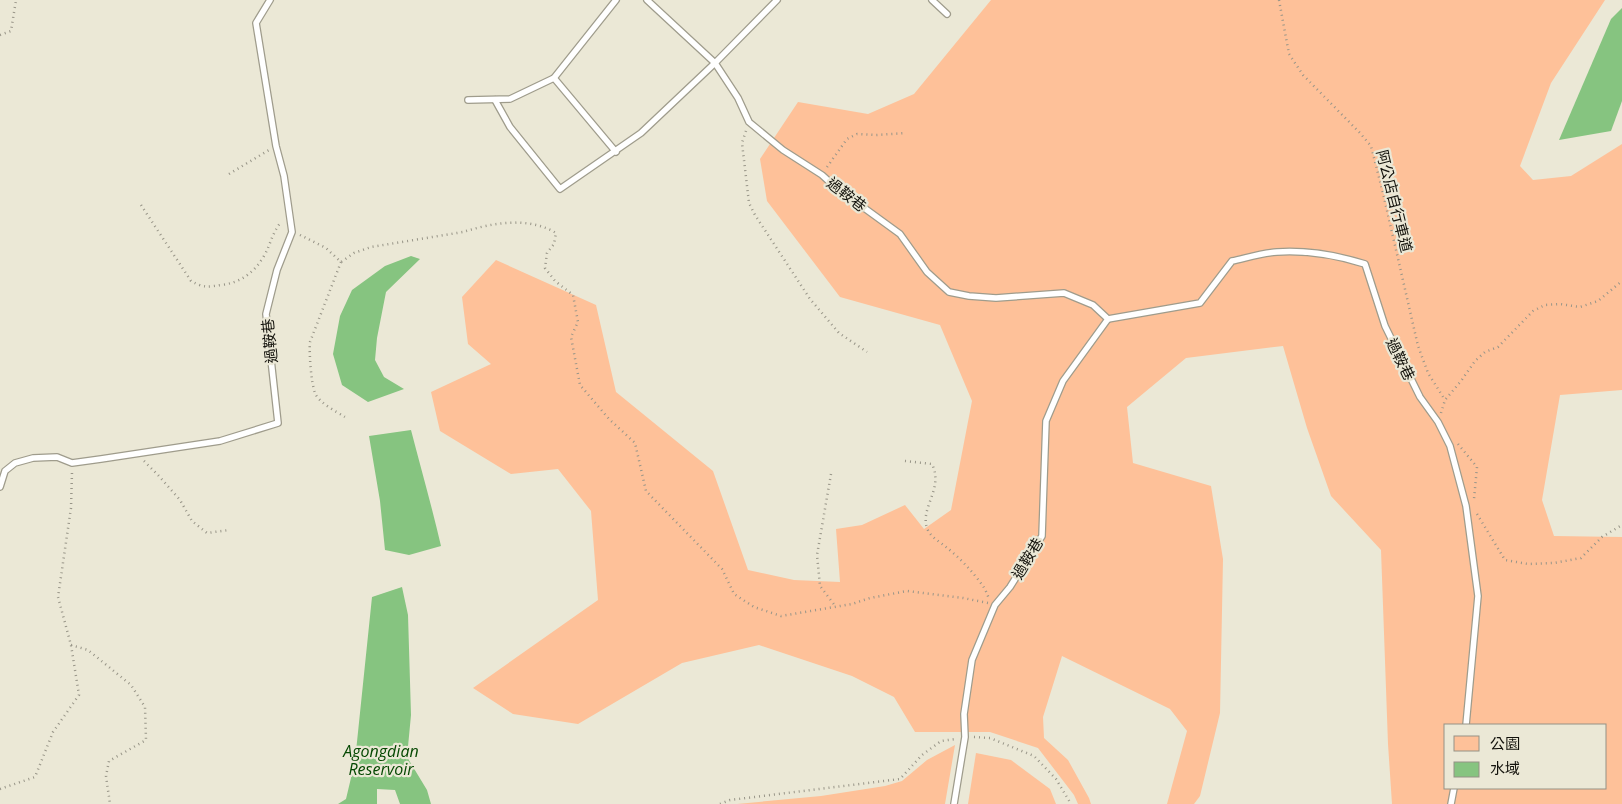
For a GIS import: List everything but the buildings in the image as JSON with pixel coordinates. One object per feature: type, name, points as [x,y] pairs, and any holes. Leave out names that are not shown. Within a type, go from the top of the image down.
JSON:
[{"type":"lane","points":[[270,0],[256,23],[276,146],[284,176],[292,232]]},
{"type":"lane","points":[[468,100],[510,99],[554,78],[616,0]]},
{"type":"lane","name":"過鞍巷","points":[[647,0],[715,63],[738,98],[749,122],[783,150],[822,175],[834,186],[900,234],[927,272],[949,292],[996,298],[1064,293],[1093,306],[1108,319]]},
{"type":"lane","points":[[495,100],[510,127],[560,189],[641,133],[715,63],[776,0]]},
{"type":"lane","points":[[932,0],[947,14]]},
{"type":"lane","points":[[554,78],[616,152]]},
{"type":"lane","name":"過鞍巷","points":[[0,487],[5,471],[15,463],[34,458],[57,457],[72,462],[135,454],[220,441],[278,423],[266,314],[277,270],[292,232]]},
{"type":"lane","name":"過鞍巷","points":[[954,804],[965,737],[964,714],[972,660],[995,605],[1010,587],[1042,536],[1046,421],[1064,381],[1108,319],[1200,303],[1232,261],[1275,252],[1313,252],[1365,264],[1385,326],[1420,397],[1438,422],[1450,446],[1466,506],[1478,596],[1466,724]]},
{"type":"lane","points":[[1451,804],[1454,789]]},
{"type":"path","points":[[0,34],[11,31],[16,0]]},
{"type":"path","name":"阿公店自行車道","points":[[1279,0],[1289,54],[1303,75],[1371,146],[1418,346],[1428,373],[1445,400]]},
{"type":"path","points":[[749,122],[742,143],[749,203],[755,215],[810,299],[839,333],[867,352]]},
{"type":"path","points":[[822,175],[847,139],[857,134],[876,136],[906,134]]},
{"type":"path","points":[[229,174],[276,146]]},
{"type":"path","points":[[141,205],[191,281],[202,287],[234,284],[246,277],[264,257],[273,233],[288,213]]},
{"type":"path","points":[[346,417],[331,409],[316,394],[310,353],[310,342],[341,262],[354,252],[371,247],[520,222],[546,227],[556,233],[554,244],[547,253],[545,268],[555,281],[573,295],[578,322],[571,337],[580,385],[609,419],[635,443],[646,491],[722,568],[734,594],[754,607],[782,616],[852,604],[870,598],[908,591],[963,598],[995,605]]},
{"type":"path","points":[[292,232],[326,248],[341,262]]},
{"type":"path","points":[[1438,422],[1445,400],[1475,361],[1485,352],[1498,346],[1533,310],[1545,305],[1560,304],[1580,307],[1598,301],[1622,281]]},
{"type":"path","points":[[1442,430],[1461,446],[1477,467],[1474,503]]},
{"type":"path","points":[[135,454],[158,475],[180,500],[192,521],[207,533],[229,530]]},
{"type":"path","points":[[905,461],[932,464],[936,473],[935,490],[927,508],[926,526],[932,536],[955,554],[984,587],[995,605]]},
{"type":"path","points":[[0,789],[35,777],[53,732],[79,695],[70,645],[58,596],[71,508],[72,462]]},
{"type":"path","points":[[832,474],[817,555],[820,586],[836,607]]},
{"type":"path","points":[[1475,511],[1505,560],[1528,564],[1554,563],[1581,558],[1602,537],[1622,526]]},
{"type":"path","points":[[70,645],[88,650],[124,679],[131,685],[146,707],[146,740],[109,761],[106,776],[110,804]]},
{"type":"path","points":[[720,804],[730,800],[900,779],[922,755],[941,742],[965,737],[990,738],[1034,756],[1056,778],[1071,804]]},
{"type":"green space","points":[[991,0],[1605,0],[1551,83],[1520,166],[1533,180],[1571,176],[1622,144],[1622,390],[1560,395],[1542,500],[1554,536],[1622,537],[1622,804],[1392,804],[1381,550],[1331,496],[1307,428],[1283,346],[1186,358],[1127,407],[1133,463],[1211,486],[1223,559],[1220,713],[1200,796],[1194,804],[1167,804],[1187,731],[1170,709],[1062,656],[1043,717],[1044,738],[1068,760],[1091,804],[1078,804],[1074,795],[1038,748],[990,732],[915,732],[894,697],[852,676],[759,645],[682,663],[578,724],[513,714],[473,688],[598,600],[591,511],[558,469],[511,474],[440,431],[431,392],[491,364],[468,344],[462,297],[496,260],[596,305],[616,392],[713,471],[748,570],[794,580],[840,582],[836,529],[862,525],[905,505],[924,529],[951,510],[972,401],[940,325],[840,297],[767,201],[760,159],[798,102],[868,114],[914,94]]},
{"type":"green space","points":[[955,745],[945,804],[737,804],[821,796],[885,786],[902,781],[927,760]]},
{"type":"green space","points":[[976,753],[1011,760],[1050,789],[1056,804],[968,804]]},
{"type":"water","points":[[1622,8],[1622,101],[1611,131],[1559,140],[1611,19]]},
{"type":"water","points":[[411,256],[420,259],[386,292],[377,338],[375,360],[384,377],[404,389],[368,402],[342,385],[333,354],[340,316],[352,290],[385,266]]},
{"type":"water","points":[[411,430],[441,546],[409,555],[385,550],[380,501],[369,436]]},
{"type":"water","name":"Agongdian Reservoir","points":[[402,587],[408,615],[411,715],[407,757],[427,790],[431,804],[400,804],[395,790],[377,789],[377,804],[338,804],[346,799],[355,761],[372,597]]}]
